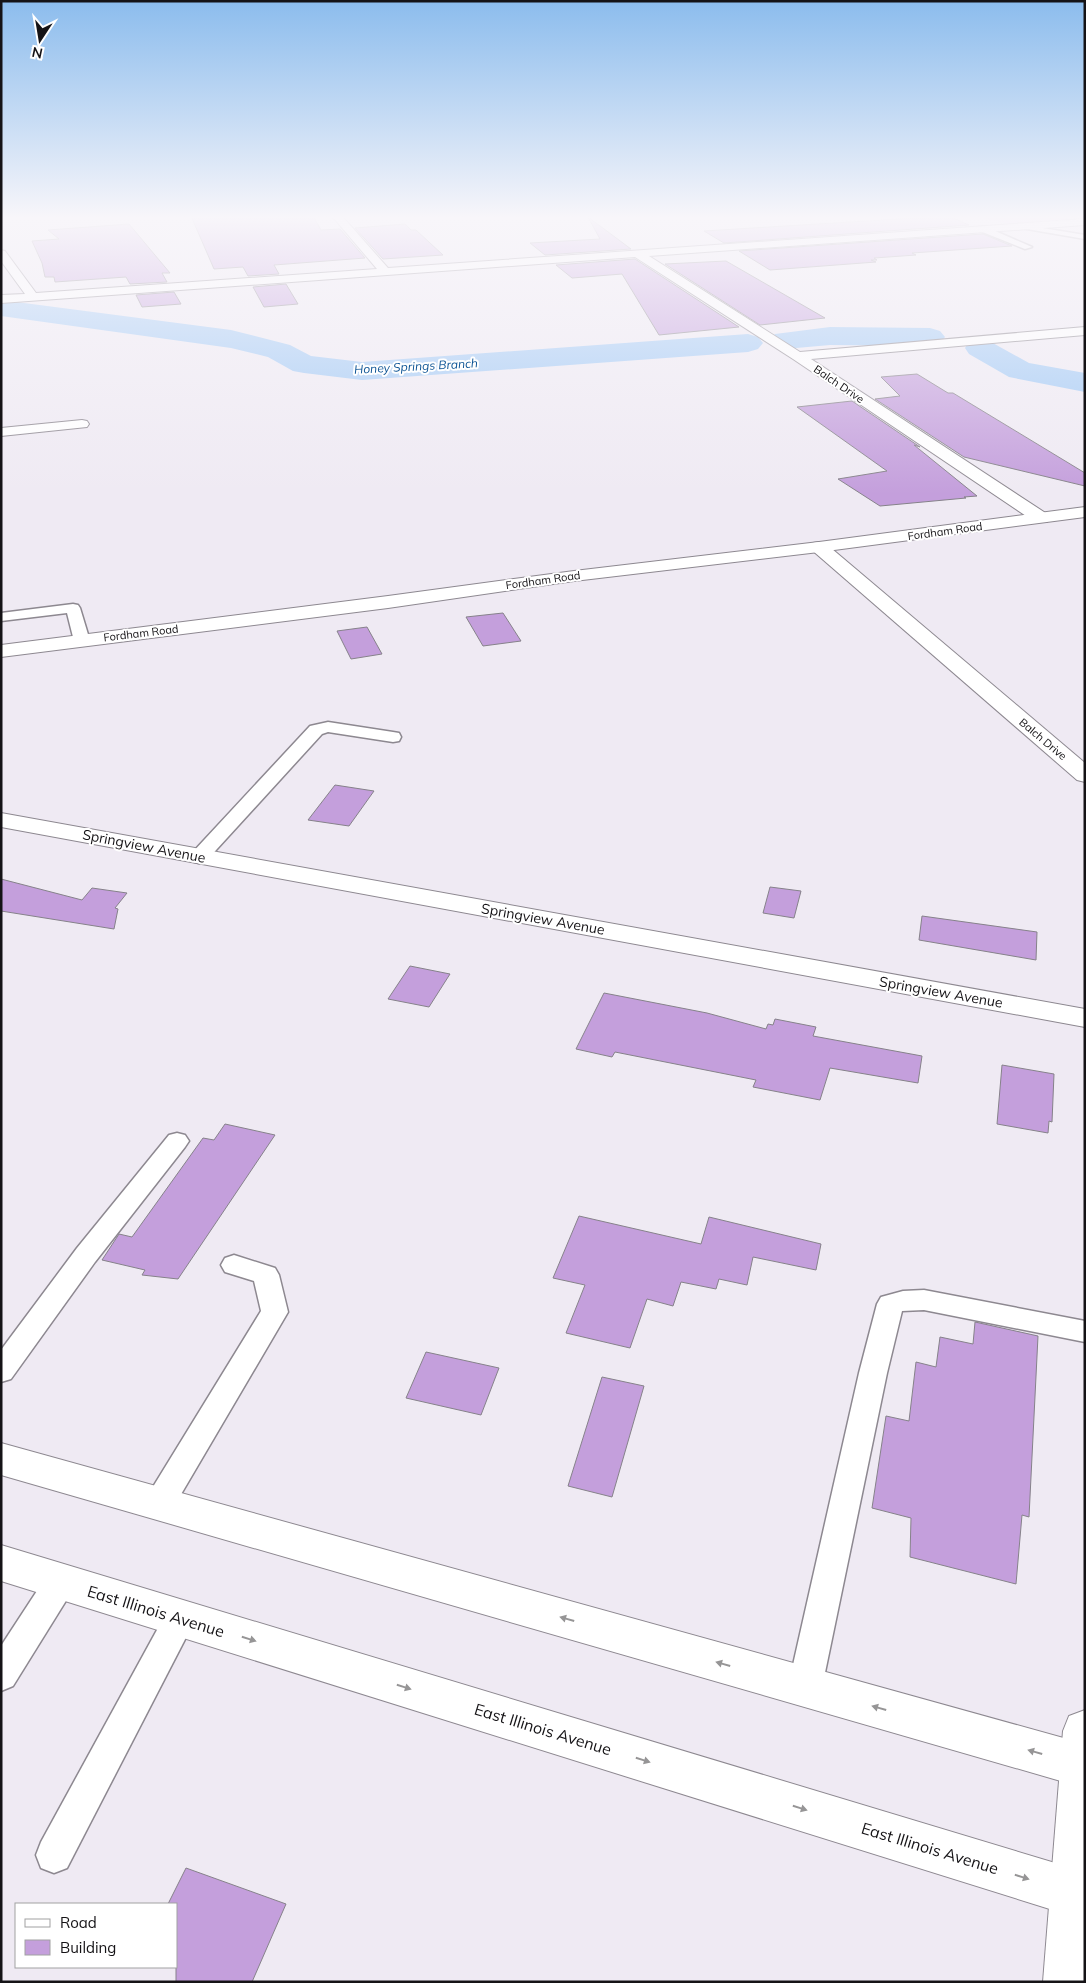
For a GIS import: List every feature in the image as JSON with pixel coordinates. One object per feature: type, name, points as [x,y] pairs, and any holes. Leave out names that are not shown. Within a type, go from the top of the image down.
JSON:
[{"type":"street","name":"Balch Drive","points":[[723,309],[798,356],[1040,518]]},
{"type":"street","points":[[798,356],[1085,331]]},
{"type":"street","points":[[1,432],[82,424]]},
{"type":"street","name":"Fordham Road","points":[[1,651],[388,602],[574,576],[819,547],[1085,512]]},
{"type":"street","name":"Balch Drive","points":[[819,547],[1085,775]]},
{"type":"street","name":"Springview Avenue","points":[[1,820],[1085,1018]]},
{"type":"street","points":[[1,1459],[805,1687],[1084,1754],[1080,1895],[1068,1982]]},
{"type":"street","name":"East Illinois Avenue","points":[[1,1563],[1080,1895]]},
{"type":"lane","points":[[1,617],[73,608],[82,641]]},
{"type":"lane","points":[[199,857],[316,730],[328,727],[393,737]]},
{"type":"lane","points":[[1,1371],[86,1255],[178,1141]]},
{"type":"lane","points":[[158,1504],[275,1312],[266,1275],[234,1265]]},
{"type":"lane","points":[[805,1687],[833,1566],[873,1373],[890,1304],[924,1300],[1085,1332]]},
{"type":"lane","points":[[1,1675],[62,1582]]},
{"type":"lane","points":[[54,1855],[180,1618]]},
{"type":"building","points":[[643,309],[711,309],[739,327],[659,335]]},
{"type":"building","points":[[734,309],[809,309],[825,318],[760,325]]},
{"type":"building","points":[[917,374],[948,393],[953,393],[1085,473],[1085,486],[964,457],[875,399],[900,396],[881,377]]},
{"type":"building","points":[[852,401],[920,447],[914,445],[977,496],[880,506],[838,479],[887,471],[797,407]]},
{"type":"building","points":[[503,613],[521,641],[483,646],[466,617]]},
{"type":"building","points":[[367,627],[382,654],[351,659],[337,631]]},
{"type":"building","points":[[335,785],[374,791],[349,826],[308,820]]},
{"type":"building","points":[[1,879],[82,900],[92,888],[127,893],[115,908],[118,909],[114,929],[1,911]]},
{"type":"building","points":[[770,887],[801,891],[794,918],[763,913]]},
{"type":"building","points":[[922,916],[1037,932],[1036,960],[919,940]]},
{"type":"building","points":[[410,966],[450,974],[429,1007],[388,999]]},
{"type":"building","points":[[604,993],[707,1013],[766,1029],[768,1024],[773,1025],[775,1019],[816,1027],[813,1036],[922,1056],[918,1083],[830,1068],[820,1100],[753,1087],[756,1080],[615,1052],[612,1057],[576,1049]]},
{"type":"building","points":[[1002,1065],[1054,1074],[1052,1122],[1049,1121],[1048,1133],[997,1124]]},
{"type":"building","points":[[225,1124],[275,1135],[178,1279],[142,1275],[145,1270],[102,1260],[119,1234],[132,1237],[203,1138],[214,1140]]},
{"type":"building","points":[[579,1216],[701,1244],[709,1217],[821,1244],[816,1270],[753,1257],[747,1285],[719,1279],[716,1289],[681,1282],[673,1306],[647,1299],[630,1348],[566,1333],[585,1285],[553,1278]]},
{"type":"building","points":[[975,1322],[1038,1336],[1029,1517],[1022,1515],[1016,1584],[910,1557],[911,1518],[872,1508],[886,1416],[909,1421],[916,1362],[936,1367],[940,1337],[973,1344]]},
{"type":"building","points":[[426,1352],[499,1368],[481,1415],[406,1398]]},
{"type":"building","points":[[602,1377],[644,1386],[612,1497],[568,1486]]},
{"type":"building","points":[[186,1868],[286,1904],[252,1982],[176,1982],[176,1968],[178,1968],[178,1903],[168,1903]]},
{"type":"waterway","name":"Honey Springs Branch","points":[[5,309],[231,339],[279,351],[304,364],[362,371],[748,343]]},
{"type":"waterway","name":"Honey Springs Branch","points":[[785,340],[830,336],[930,337]]},
{"type":"waterway","name":"Honey Springs Branch","points":[[980,348],[1020,370],[1085,383]]}]
